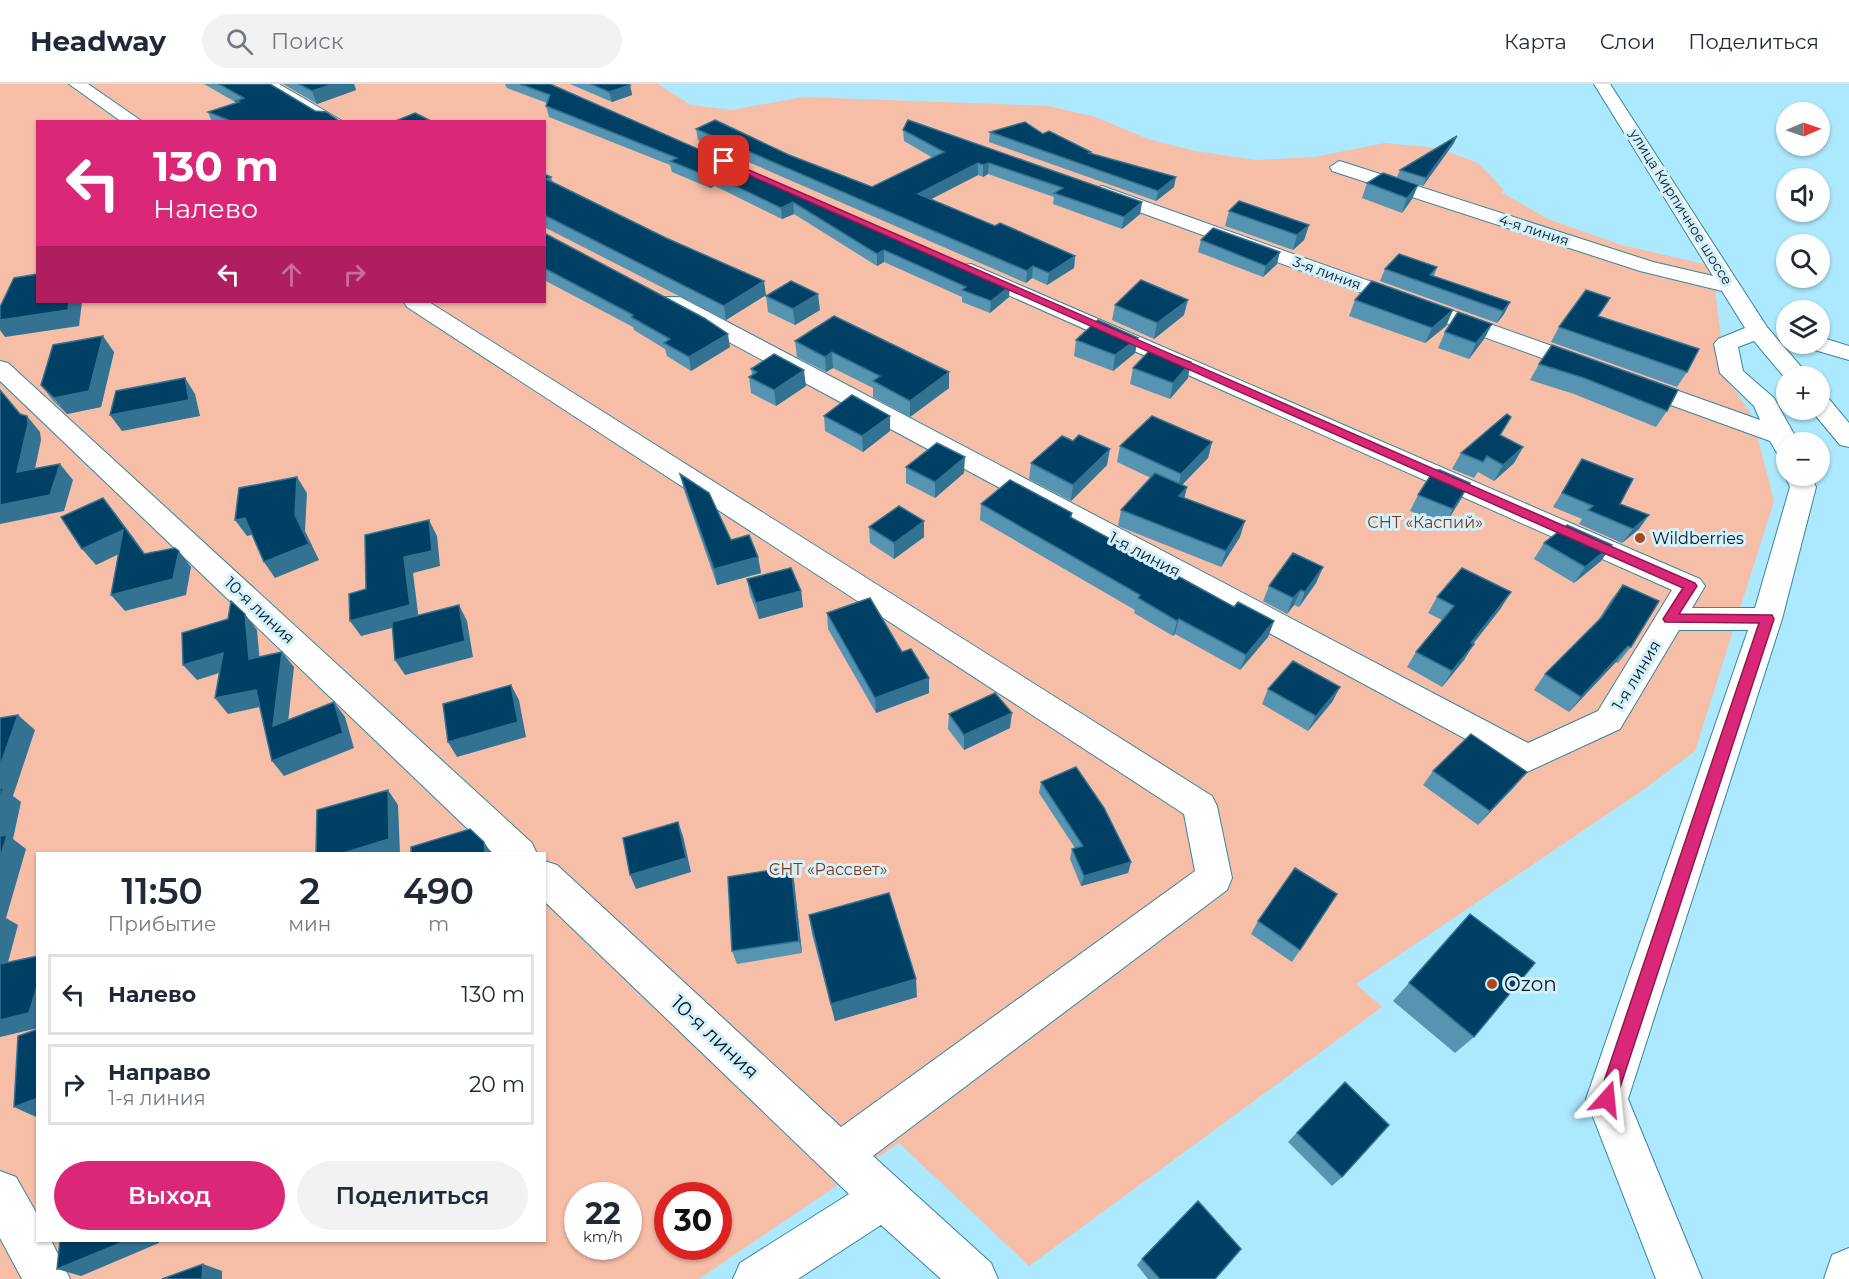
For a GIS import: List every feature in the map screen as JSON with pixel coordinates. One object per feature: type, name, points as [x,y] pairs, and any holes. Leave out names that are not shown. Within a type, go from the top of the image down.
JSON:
[{"type":"main road","points":[[1848,1279],[1849,1272]]},
{"type":"street","points":[[77,84],[132,120]]},
{"type":"street","points":[[267,84],[332,120]]},
{"type":"street","name":"улица Кирпичное шоссе","points":[[1602,84],[1753,322],[1789,366]]},
{"type":"street","name":"4-я линия","points":[[1339,167],[1647,267],[1731,286]]},
{"type":"street","name":"3-я линия","points":[[1086,186],[1608,374],[1776,439]]},
{"type":"street","name":"1-я линия","points":[[650,290],[1527,758],[1608,720],[1690,586],[953,262]]},
{"type":"street","points":[[417,303],[1200,806],[1214,878],[840,1154]]},
{"type":"street","points":[[1776,329],[1753,322],[1726,344],[1732,373],[1765,403],[1779,432]]},
{"type":"street","points":[[1830,347],[1849,353]]},
{"type":"street","name":"10-я линия","points":[[0,368],[517,852]]},
{"type":"street","points":[[1830,416],[1849,439]]},
{"type":"street","points":[[1679,1279],[1607,1099],[1767,619],[1803,486]]},
{"type":"street","points":[[1670,619],[1767,619]]},
{"type":"street","name":"10-я линия","points":[[546,879],[884,1197],[975,1279]]},
{"type":"street","points":[[0,1192],[47,1279]]},
{"type":"street","points":[[756,1279],[884,1197]]},
{"type":"green space","points":[[0,84],[658,84],[691,105],[731,110],[803,97],[1049,106],[1095,117],[1148,139],[1195,151],[1256,160],[1315,157],[1385,143],[1437,148],[1478,163],[1504,190],[1501,192],[1548,219],[1621,245],[1712,266],[1726,377],[1752,416],[1774,501],[1695,751],[1643,790],[1356,984],[1382,1007],[1029,1266],[899,1143],[732,1257],[732,1182],[654,1182],[654,1260],[727,1260],[699,1279],[0,1279]]},
{"type":"building","points":[[219,84],[270,84],[315,111],[326,112],[338,120],[228,120],[208,112],[239,102],[236,101],[244,98]]},
{"type":"building","points":[[299,84],[333,84],[312,91]]},
{"type":"building","points":[[520,84],[550,84],[1010,286],[991,301],[962,290],[966,287],[884,250],[877,254],[793,202],[781,208],[713,175],[709,177],[670,161],[677,158],[546,106],[550,95]]},
{"type":"building","points":[[591,84],[628,84],[630,85],[609,92]]},
{"type":"building","points":[[415,113],[429,120],[398,120]]},
{"type":"building","points":[[715,120],[789,155],[872,187],[944,152],[903,130],[908,120],[1142,202],[1124,217],[1054,193],[1063,188],[989,163],[983,165],[978,163],[918,194],[995,226],[1000,223],[1075,256],[1049,273],[1033,266],[1027,271],[696,129]]},
{"type":"building","points":[[1025,122],[1043,134],[1049,131],[1091,152],[1089,153],[1176,177],[1158,191],[990,132]]},
{"type":"building","points":[[1457,136],[1426,178],[1400,170]]},
{"type":"building","points":[[1383,173],[1418,185],[1407,198],[1367,183]]},
{"type":"building","points":[[546,179],[666,238],[764,281],[724,306],[546,216]]},
{"type":"building","points":[[1239,201],[1309,225],[1297,235],[1229,211]]},
{"type":"building","points":[[1213,228],[1280,252],[1266,266],[1201,240]]},
{"type":"building","points":[[546,234],[704,318],[728,334],[689,357],[664,343],[670,339],[631,317],[633,315],[546,269]]},
{"type":"building","points":[[1399,254],[1437,267],[1430,275],[1510,302],[1503,311],[1385,269]]},
{"type":"building","points":[[36,274],[36,303],[69,303],[68,310],[0,320],[0,307],[14,278]]},
{"type":"building","points":[[1141,280],[1188,300],[1157,323],[1115,305]]},
{"type":"building","points":[[791,281],[818,294],[793,309],[766,296]]},
{"type":"building","points":[[1372,281],[1453,310],[1432,328],[1355,300]]},
{"type":"building","points":[[1586,290],[1610,298],[1598,316],[1699,349],[1687,372],[1559,327]]},
{"type":"building","points":[[1458,312],[1492,324],[1476,343],[1445,332]]},
{"type":"building","points":[[834,316],[949,372],[910,401],[873,381],[880,376],[832,352],[825,357],[795,341]]},
{"type":"building","points":[[1098,320],[1138,338],[1115,355],[1076,340]]},
{"type":"building","points":[[103,336],[89,391],[54,398],[41,385],[53,345]]},
{"type":"building","points":[[1552,345],[1678,390],[1667,411],[1584,378],[1539,364]]},
{"type":"building","points":[[1152,348],[1191,362],[1173,383],[1133,368]]},
{"type":"building","points":[[774,354],[804,370],[774,390],[749,377],[757,372],[751,369]]},
{"type":"building","points":[[185,378],[189,400],[110,415],[116,391]]},
{"type":"building","points":[[0,390],[20,414],[27,416],[28,424],[17,472],[60,464],[50,495],[0,505]]},
{"type":"building","points":[[852,395],[890,416],[862,436],[824,416]]},
{"type":"building","points":[[1507,414],[1511,417],[1500,435],[1523,447],[1503,465],[1487,456],[1483,462],[1461,453]]},
{"type":"building","points":[[1152,416],[1212,442],[1181,474],[1120,446]]},
{"type":"building","points":[[1079,435],[1110,449],[1073,485],[1031,463],[1062,436],[1073,441]]},
{"type":"building","points":[[937,443],[965,457],[935,482],[906,467]]},
{"type":"building","points":[[1582,459],[1633,479],[1620,504],[1649,515],[1633,529],[1588,510],[1593,506],[1562,493]]},
{"type":"building","points":[[1434,470],[1440,470],[1470,483],[1453,509],[1418,495]]},
{"type":"building","points":[[1155,473],[1187,487],[1179,496],[1245,521],[1226,551],[1121,510]]},
{"type":"building","points":[[680,474],[709,493],[731,540],[749,535],[758,557],[714,569]]},
{"type":"building","points":[[297,477],[295,515],[309,544],[264,562],[245,518],[235,520],[239,488]]},
{"type":"building","points":[[1010,480],[1072,513],[1070,517],[1234,607],[1238,602],[1274,621],[1246,655],[1179,619],[1177,621],[1138,598],[1140,595],[981,504]]},
{"type":"building","points":[[103,498],[144,554],[175,548],[179,551],[173,579],[111,595],[123,530],[82,549],[61,517]]},
{"type":"building","points":[[899,506],[924,521],[894,543],[869,527]]},
{"type":"building","points":[[429,520],[432,551],[404,557],[410,605],[350,621],[349,594],[366,589],[365,535]]},
{"type":"building","points":[[1567,525],[1612,545],[1585,567],[1544,543]]},
{"type":"building","points":[[1293,553],[1323,567],[1305,592],[1301,590],[1293,598],[1269,586]]},
{"type":"building","points":[[791,568],[801,591],[756,603],[747,579]]},
{"type":"building","points":[[1462,568],[1511,592],[1452,671],[1416,652],[1454,606],[1437,597]]},
{"type":"building","points":[[1623,585],[1659,601],[1631,647],[1628,646],[1581,697],[1545,674],[1602,617]]},
{"type":"building","points":[[870,598],[902,652],[911,649],[929,678],[875,698],[827,613]]},
{"type":"building","points":[[231,601],[245,614],[249,659],[282,652],[273,726],[334,702],[343,733],[272,761],[256,690],[215,698],[223,653],[183,665],[182,633],[228,619]]},
{"type":"building","points":[[459,605],[465,641],[395,660],[392,622]]},
{"type":"building","points":[[1293,661],[1340,687],[1316,716],[1268,689]]},
{"type":"building","points":[[511,685],[518,722],[448,742],[443,704]]},
{"type":"building","points":[[995,693],[1012,713],[964,735],[949,714]]},
{"type":"building","points":[[18,715],[0,766],[0,718]]},
{"type":"building","points":[[1471,734],[1527,772],[1490,811],[1433,771]]},
{"type":"building","points":[[1076,767],[1104,808],[1131,862],[1084,876],[1072,849],[1083,846],[1041,782]]},
{"type":"building","points":[[388,790],[389,839],[347,852],[316,852],[317,810]]},
{"type":"building","points":[[678,822],[686,858],[630,875],[623,838]]},
{"type":"building","points":[[470,829],[484,842],[485,852],[411,852],[411,847]]},
{"type":"building","points":[[7,835],[0,858],[0,836]]},
{"type":"building","points":[[791,867],[799,941],[732,951],[728,877]]},
{"type":"building","points":[[1295,868],[1337,894],[1300,950],[1258,921]]},
{"type":"building","points":[[889,893],[916,979],[831,1004],[809,915]]},
{"type":"building","points":[[1470,914],[1535,963],[1474,1037],[1409,983]]},
{"type":"building","points":[[36,956],[36,990],[29,1013],[0,1020],[0,964]]},
{"type":"building","points":[[36,1030],[36,1099],[14,1107],[18,1036]]},
{"type":"building","points":[[1345,1082],[1389,1125],[1342,1177],[1297,1133]]},
{"type":"building","points":[[1198,1201],[1241,1249],[1215,1279],[1160,1279],[1142,1259]]},
{"type":"building","points":[[60,1242],[123,1242],[57,1269]]},
{"type":"building","points":[[203,1264],[202,1279],[162,1279]]},
{"type":"place","name":"Wildberries","points":[[1640,538]]},
{"type":"place","name":"Ozon","points":[[1492,984]]},
{"type":"route","points":[[724,161],[1553,528],[1690,586],[1670,619],[1730,617],[1767,619],[1607,1099]]},
{"type":"park label","name":"СНТ «Каспий»","points":[[1425,522]]},
{"type":"park label","name":"СНТ «Рассвет»","points":[[828,869]]}]
